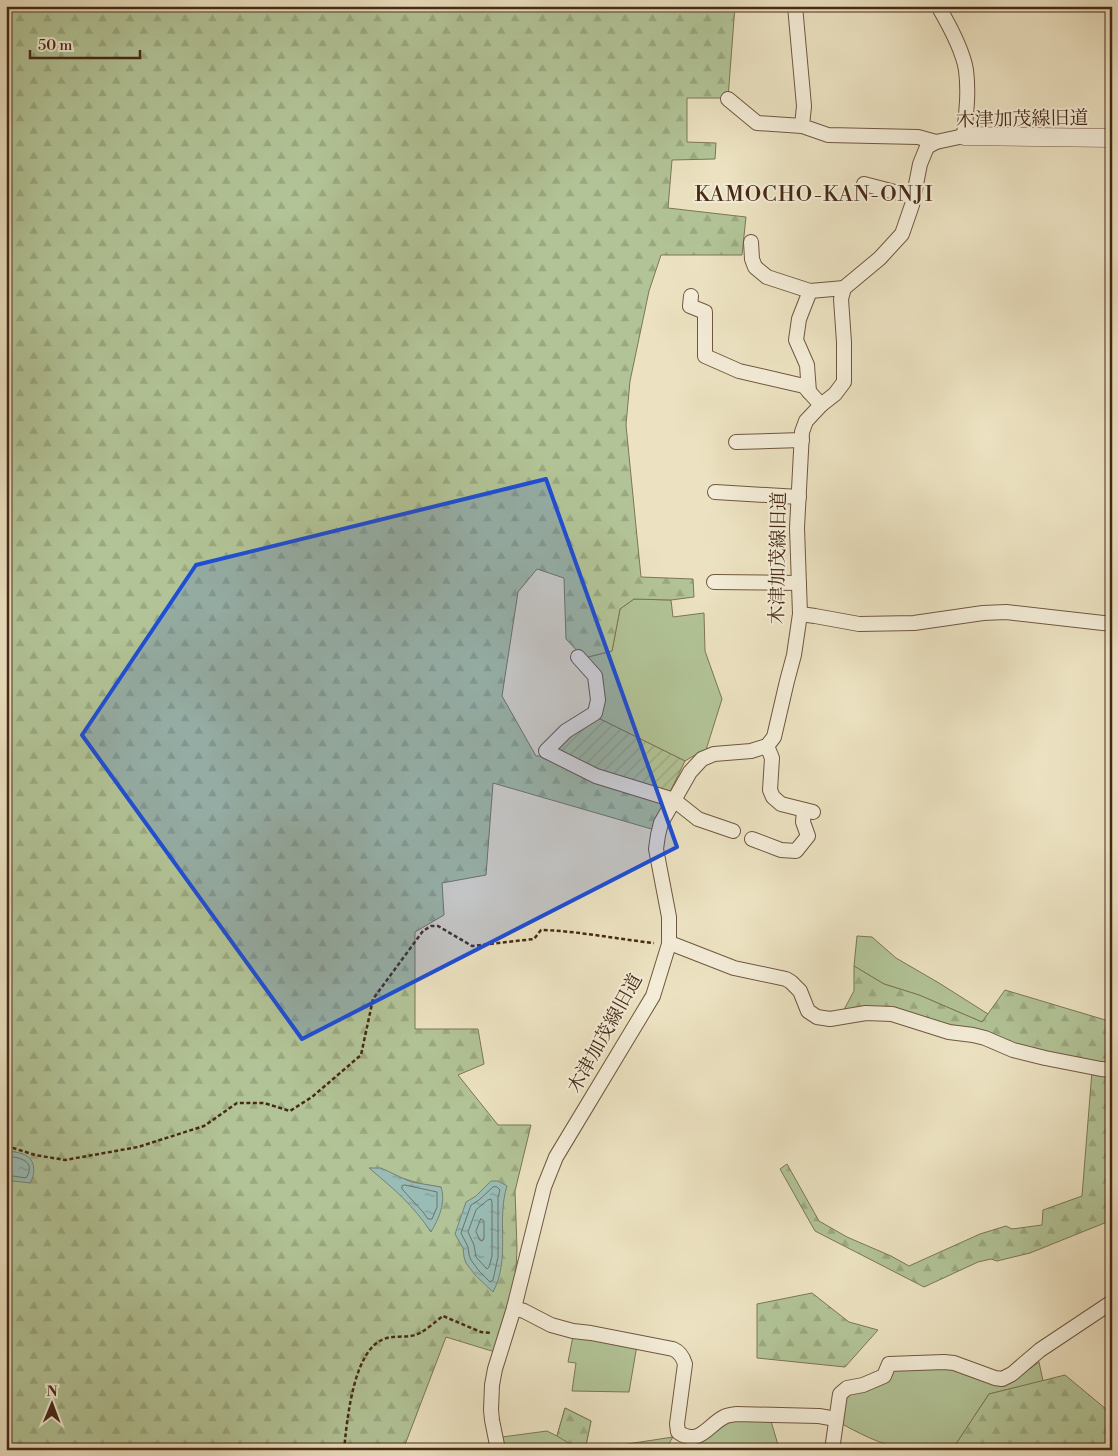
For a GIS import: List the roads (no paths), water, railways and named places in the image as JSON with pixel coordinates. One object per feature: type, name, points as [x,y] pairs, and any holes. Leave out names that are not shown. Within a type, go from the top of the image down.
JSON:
[{"type":"street","points":[[795,6],[804,106],[802,126]]},
{"type":"street","points":[[938,6],[955,39],[966,69],[968,101],[964,136]]},
{"type":"street","points":[[728,99],[757,123],[802,126],[828,135],[918,137],[936,142]]},
{"type":"street","name":"木津加茂線旧道","points":[[498,1450],[491,1410],[492,1386],[514,1308],[544,1187],[556,1157],[653,996],[670,944],[669,917],[656,848],[661,823],[690,772],[702,759],[714,754],[751,751],[767,746],[774,737],[794,655],[800,614],[797,528],[802,432],[806,421],[835,394],[844,382],[842,299],[844,288],[880,258],[902,234],[912,205],[920,164],[927,147],[936,142],[964,136],[1112,138]]},
{"type":"street","points":[[864,184],[914,196]]},
{"type":"street","points":[[751,242],[754,267],[767,277],[810,291],[844,288]]},
{"type":"street","points":[[809,392],[807,365],[796,340],[799,319],[810,291]]},
{"type":"street","points":[[691,296],[690,306],[705,312],[705,356],[739,371],[804,386],[821,405]]},
{"type":"street","points":[[736,442],[802,440]]},
{"type":"street","points":[[715,492],[799,497]]},
{"type":"street","points":[[714,582],[799,583]]},
{"type":"street","points":[[800,614],[859,624],[914,623],[983,613],[1006,612],[1112,624]]},
{"type":"street","points":[[578,657],[595,676],[598,700],[595,713],[566,731],[546,751],[596,776],[674,800],[698,819],[734,831]]},
{"type":"street","points":[[752,839],[781,850],[796,851],[808,836],[803,822],[808,811],[781,804],[773,797],[770,790],[772,758],[767,746]]},
{"type":"street","points":[[670,944],[734,968],[786,979],[800,990],[808,1011],[818,1017],[830,1018],[875,1013],[892,1014],[949,1032],[985,1038],[1013,1050],[1064,1062],[1112,1070]]},
{"type":"street","points":[[832,1450],[838,1398],[847,1388],[863,1385],[884,1376],[889,1364],[954,1363],[1002,1379],[1017,1370],[1040,1350],[1112,1302]]},
{"type":"street","points":[[514,1308],[524,1311],[551,1326],[573,1332],[591,1333],[673,1350],[679,1353],[685,1364],[676,1424],[678,1432],[685,1436],[699,1436],[724,1417],[736,1414],[819,1416],[836,1419]]},
{"type":"water","points":[[6,1151],[17,1152],[30,1159],[34,1169],[30,1183],[6,1180]]},
{"type":"water","points":[[369,1168],[381,1168],[411,1182],[441,1187],[442,1205],[431,1232],[410,1205]]},
{"type":"water","points":[[491,1181],[498,1181],[507,1186],[504,1199],[501,1266],[493,1292],[475,1275],[466,1263],[463,1248],[455,1234],[466,1202],[476,1196]]},
{"type":"district","name":"KAMOCHO-KAN-ONJI","points":[[814,194]]}]
